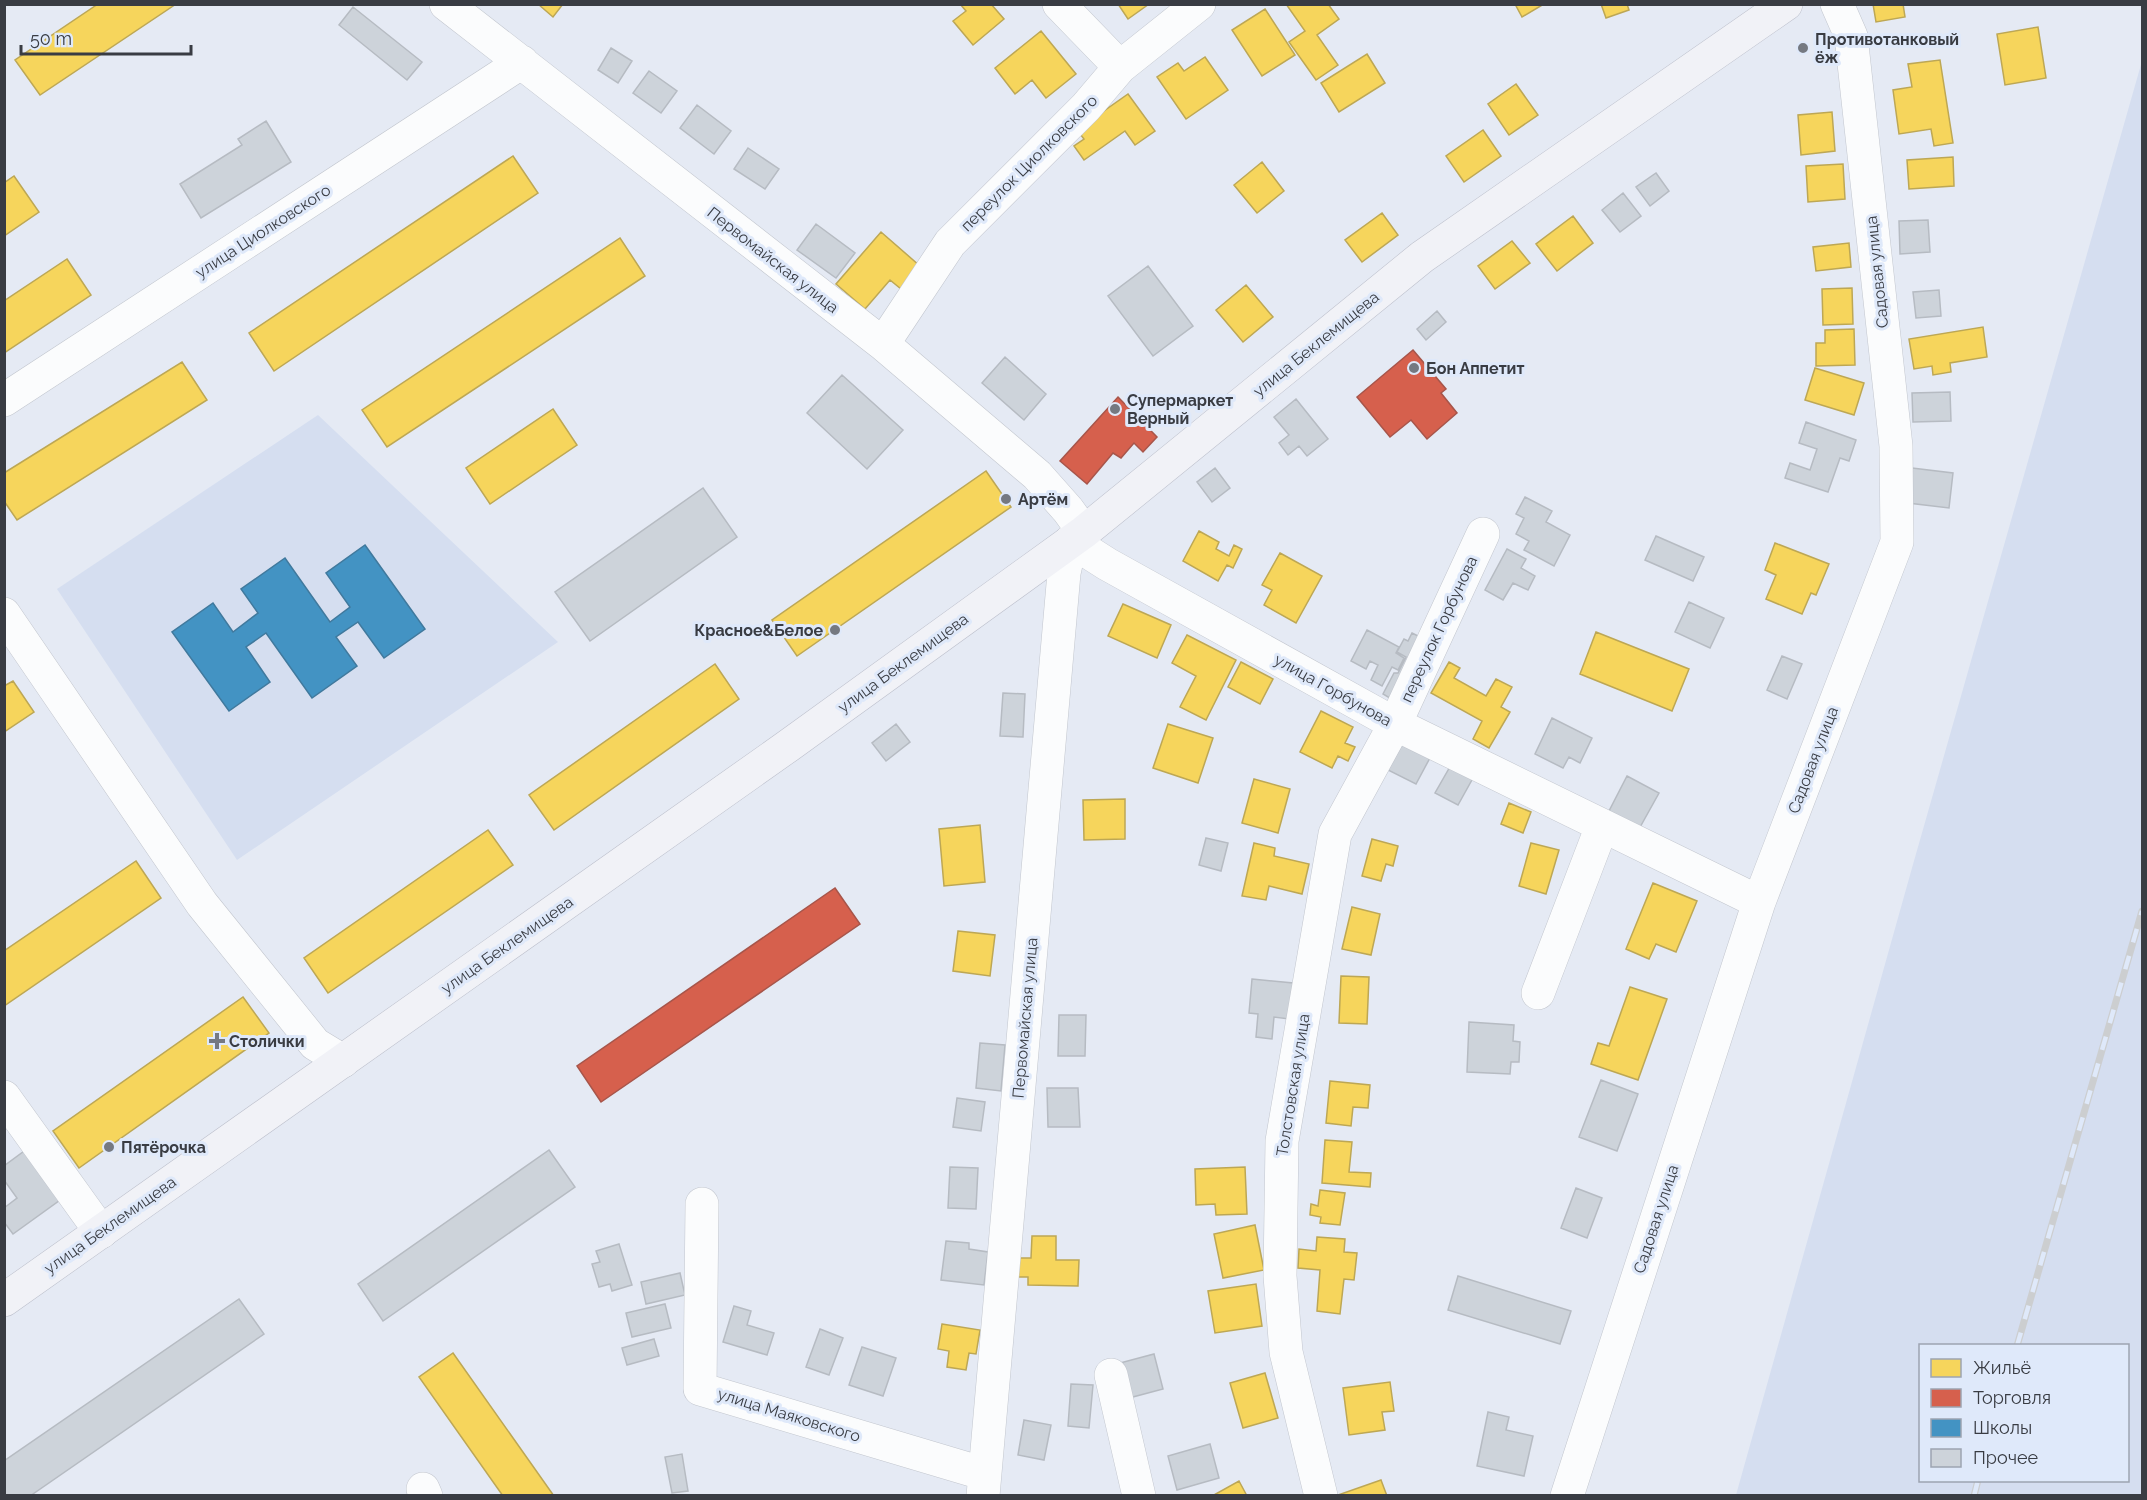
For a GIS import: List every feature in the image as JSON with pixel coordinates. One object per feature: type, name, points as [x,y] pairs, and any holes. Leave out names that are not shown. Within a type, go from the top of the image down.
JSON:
[{"type":"main road","name":"улица Беклемищева","points":[[4,1300],[788,746],[1078,537],[1422,257],[1786,4]]},
{"type":"street","name":"Первомайская улица","points":[[446,4],[883,344],[1037,475],[1068,510],[1078,537],[1064,573],[984,1485]]},
{"type":"street","points":[[1059,4],[1120,67]]},
{"type":"street","name":"переулок Циолковского","points":[[883,344],[950,243],[1086,107],[1120,67],[1199,4]]},
{"type":"street","name":"Садовая улица","points":[[1567,1496],[1759,902],[1897,542],[1896,446],[1851,36],[1837,4]]},
{"type":"street","name":"улица Циолковского","points":[[4,400],[522,62]]},
{"type":"street","name":"переулок Горбунова","points":[[1395,724],[1483,534]]},
{"type":"street","name":"улица Горбунова","points":[[1078,537],[1128,575],[1395,724],[1759,902]]},
{"type":"street","points":[[4,614],[202,904],[315,1044],[343,1061]]},
{"type":"street","name":"Толстовская улица","points":[[1321,1496],[1286,1352],[1280,1276],[1282,1141],[1335,834],[1395,724]]},
{"type":"street","points":[[1538,993],[1602,826]]},
{"type":"street","points":[[4,1097],[101,1232]]},
{"type":"street","name":"улица Маяковского","points":[[702,1204],[700,1389],[984,1485]]},
{"type":"street","points":[[1111,1375],[1139,1496]]},
{"type":"shaded area","points":[[2142,61],[2142,1495],[1736,1495],[1912,868]]},
{"type":"shaded area","points":[[318,415],[558,642],[237,860],[57,589]]},
{"type":"building: Жильё","points":[[98,4],[176,4],[40,95],[15,60]]},
{"type":"building: Жильё","points":[[538,4],[563,4],[553,17]]},
{"type":"building: Жильё","points":[[960,4],[991,4],[1004,19],[973,45],[953,21],[966,11]]},
{"type":"building: Жильё","points":[[1118,4],[1149,4],[1128,19]]},
{"type":"building: Жильё","points":[[1286,4],[1328,4],[1339,19],[1317,35],[1338,65],[1316,80],[1289,42],[1305,31]]},
{"type":"building: Жильё","points":[[1515,4],[1544,4],[1522,17]]},
{"type":"building: Жильё","points":[[1601,4],[1627,4],[1629,10],[1606,18]]},
{"type":"building: Жильё","points":[[1873,4],[1903,4],[1905,17],[1876,22]]},
{"type":"building: Жильё","points":[[1265,9],[1295,55],[1262,76],[1232,30]]},
{"type":"building: Жильё","points":[[2038,27],[2046,78],[2005,85],[1997,34]]},
{"type":"building: Жильё","points":[[1041,31],[1076,74],[1046,98],[1032,80],[1015,94],[995,68]]},
{"type":"building: Жильё","points":[[1367,54],[1385,83],[1339,112],[1321,83]]},
{"type":"building: Жильё","points":[[1205,57],[1228,90],[1186,119],[1157,77],[1178,63],[1184,71]]},
{"type":"building: Жильё","points":[[1940,60],[1953,143],[1934,146],[1931,129],[1899,134],[1893,90],[1912,87],[1908,64]]},
{"type":"building: Жильё","points":[[1516,84],[1538,115],[1509,135],[1488,104]]},
{"type":"building: Жильё","points":[[1128,94],[1155,131],[1135,145],[1125,131],[1084,160],[1074,146],[1084,139],[1077,130]]},
{"type":"building: Жильё","points":[[1832,112],[1835,151],[1801,155],[1798,115]]},
{"type":"building: Жильё","points":[[1483,130],[1501,156],[1464,182],[1446,156]]},
{"type":"building: Жильё","points":[[513,156],[538,193],[274,371],[249,333]]},
{"type":"building: Жильё","points":[[1953,157],[1954,186],[1909,189],[1907,160]]},
{"type":"building: Жильё","points":[[1262,162],[1284,191],[1257,213],[1234,185]]},
{"type":"building: Жильё","points":[[1843,164],[1845,199],[1808,202],[1806,166]]},
{"type":"building: Жильё","points":[[14,176],[39,212],[4,236],[4,183]]},
{"type":"building: Жильё","points":[[1382,213],[1398,235],[1362,262],[1345,240]]},
{"type":"building: Жильё","points":[[1573,216],[1593,243],[1557,271],[1536,244]]},
{"type":"building: Жильё","points":[[881,232],[920,266],[901,289],[890,280],[865,309],[836,284]]},
{"type":"building: Жильё","points":[[620,238],[645,276],[387,447],[362,410]]},
{"type":"building: Жильё","points":[[1512,241],[1530,263],[1495,289],[1478,266]]},
{"type":"building: Жильё","points":[[1849,243],[1851,267],[1816,271],[1813,247]]},
{"type":"building: Жильё","points":[[67,259],[91,295],[4,353],[4,301]]},
{"type":"building: Жильё","points":[[1246,285],[1273,317],[1243,342],[1216,310]]},
{"type":"building: Жильё","points":[[1852,288],[1853,324],[1823,325],[1822,289]]},
{"type":"building: Жильё","points":[[1983,327],[1987,357],[1950,363],[1951,372],[1933,375],[1932,366],[1914,369],[1909,339]]},
{"type":"building: Жильё","points":[[1854,329],[1855,365],[1816,366],[1816,343],[1825,343],[1825,330]]},
{"type":"building: Жильё","points":[[182,362],[207,400],[17,520],[4,501],[4,473]]},
{"type":"building: Жильё","points":[[1815,368],[1864,383],[1854,415],[1805,400]]},
{"type":"building: Жильё","points":[[553,409],[577,445],[490,504],[466,468]]},
{"type":"building: Жильё","points":[[986,471],[1011,507],[797,656],[772,620]]},
{"type":"building: Жильё","points":[[1199,531],[1219,542],[1216,549],[1229,556],[1234,545],[1242,549],[1233,568],[1227,565],[1218,581],[1183,561]]},
{"type":"building: Жильё","points":[[1775,543],[1829,564],[1816,595],[1811,593],[1802,614],[1766,599],[1776,575],[1765,570]]},
{"type":"building: Жильё","points":[[1280,553],[1322,576],[1296,623],[1264,605],[1272,590],[1262,585]]},
{"type":"building: Жильё","points":[[1123,604],[1171,625],[1157,658],[1108,636]]},
{"type":"building: Жильё","points":[[1596,632],[1689,669],[1672,711],[1580,674]]},
{"type":"building: Жильё","points":[[1187,635],[1236,660],[1206,720],[1180,707],[1196,676],[1172,663]]},
{"type":"building: Жильё","points":[[1241,662],[1273,679],[1260,704],[1228,687]]},
{"type":"building: Жильё","points":[[1449,662],[1460,668],[1454,678],[1486,696],[1496,679],[1512,687],[1501,707],[1510,712],[1489,748],[1473,739],[1482,721],[1431,693]]},
{"type":"building: Жильё","points":[[715,664],[739,699],[554,830],[529,795]]},
{"type":"building: Жильё","points":[[13,681],[34,712],[4,732],[4,686]]},
{"type":"building: Жильё","points":[[1321,711],[1353,727],[1345,743],[1355,747],[1348,761],[1338,756],[1332,768],[1300,752]]},
{"type":"building: Жильё","points":[[1168,724],[1213,738],[1198,783],[1153,768]]},
{"type":"building: Жильё","points":[[1254,779],[1290,789],[1278,833],[1242,823]]},
{"type":"building: Жильё","points":[[1125,799],[1125,839],[1084,840],[1083,800]]},
{"type":"building: Жильё","points":[[1509,803],[1531,812],[1523,833],[1501,824]]},
{"type":"building: Жильё","points":[[980,825],[985,882],[944,886],[939,829]]},
{"type":"building: Жильё","points":[[488,830],[513,865],[328,993],[304,958]]},
{"type":"building: Жильё","points":[[1372,839],[1398,846],[1393,866],[1386,864],[1381,881],[1362,876]]},
{"type":"building: Жильё","points":[[1254,843],[1275,848],[1274,856],[1309,864],[1302,894],[1269,886],[1266,900],[1242,896]]},
{"type":"building: Жильё","points":[[1531,843],[1559,850],[1546,894],[1519,886]]},
{"type":"building: Жильё","points":[[136,861],[161,898],[4,1006],[4,951]]},
{"type":"building: Жильё","points":[[1653,883],[1697,901],[1676,952],[1656,944],[1649,959],[1626,949]]},
{"type":"building: Жильё","points":[[1352,907],[1380,914],[1371,955],[1342,949]]},
{"type":"building: Жильё","points":[[958,931],[995,935],[990,976],[953,971]]},
{"type":"building: Жильё","points":[[1341,976],[1369,977],[1367,1024],[1339,1023]]},
{"type":"building: Жильё","points":[[1630,987],[1667,999],[1638,1080],[1591,1064],[1598,1043],[1609,1046]]},
{"type":"building: Жильё","points":[[243,997],[269,1033],[79,1168],[53,1131]]},
{"type":"building: Жильё","points":[[1330,1081],[1370,1085],[1368,1108],[1353,1107],[1351,1126],[1326,1123]]},
{"type":"building: Жильё","points":[[1325,1140],[1352,1142],[1349,1172],[1371,1173],[1370,1187],[1322,1183]]},
{"type":"building: Жильё","points":[[1245,1167],[1247,1214],[1216,1215],[1215,1204],[1196,1205],[1195,1169]]},
{"type":"building: Жильё","points":[[1320,1190],[1345,1193],[1340,1225],[1320,1223],[1321,1217],[1310,1215],[1311,1204],[1318,1206]]},
{"type":"building: Жильё","points":[[1255,1225],[1264,1270],[1223,1278],[1214,1234]]},
{"type":"building: Жильё","points":[[1032,1236],[1056,1236],[1056,1260],[1079,1260],[1078,1286],[1028,1285],[1028,1277],[1017,1277],[1018,1258],[1031,1258]]},
{"type":"building: Жильё","points":[[1317,1237],[1345,1239],[1344,1252],[1357,1253],[1354,1280],[1344,1279],[1340,1314],[1317,1311],[1320,1270],[1298,1268],[1299,1249],[1316,1251]]},
{"type":"building: Жильё","points":[[1256,1284],[1262,1326],[1215,1333],[1208,1291]]},
{"type":"building: Жильё","points":[[942,1324],[980,1330],[976,1354],[969,1353],[966,1370],[947,1367],[949,1351],[938,1349]]},
{"type":"building: Жильё","points":[[453,1353],[554,1496],[503,1496],[419,1377]]},
{"type":"building: Жильё","points":[[1265,1373],[1278,1418],[1243,1428],[1230,1383]]},
{"type":"building: Жильё","points":[[1390,1382],[1394,1411],[1382,1412],[1385,1430],[1349,1435],[1343,1388]]},
{"type":"building: Жильё","points":[[1381,1480],[1387,1496],[1338,1496],[1338,1495]]},
{"type":"building: Жильё","points":[[1239,1481],[1247,1496],[1212,1496]]},
{"type":"building: Торговля","points":[[1413,350],[1446,389],[1441,393],[1457,413],[1427,439],[1411,420],[1390,437],[1357,397]]},
{"type":"building: Торговля","points":[[1118,397],[1157,437],[1143,452],[1134,443],[1121,458],[1113,453],[1087,484],[1060,461]]},
{"type":"building: Торговля","points":[[835,888],[860,924],[601,1102],[577,1066]]},
{"type":"building: Школы","points":[[365,545],[425,629],[384,658],[358,622],[336,637],[357,666],[312,698],[266,633],[246,647],[270,682],[229,711],[172,632],[213,603],[233,632],[258,613],[241,589],[285,558],[330,622],[350,607],[326,573]]},
{"type":"building: Прочее","points":[[353,7],[422,62],[407,80],[339,25]]},
{"type":"building: Прочее","points":[[611,48],[632,61],[618,83],[598,70]]},
{"type":"building: Прочее","points":[[649,71],[677,91],[661,113],[633,93]]},
{"type":"building: Прочее","points":[[697,105],[731,131],[714,154],[680,128]]},
{"type":"building: Прочее","points":[[266,121],[291,162],[201,218],[180,184],[242,145],[238,139]]},
{"type":"building: Прочее","points":[[748,148],[779,169],[765,189],[734,169]]},
{"type":"building: Прочее","points":[[1656,173],[1669,191],[1650,206],[1636,187]]},
{"type":"building: Прочее","points":[[1623,193],[1641,216],[1620,232],[1602,210]]},
{"type":"building: Прочее","points":[[1928,220],[1930,252],[1900,254],[1899,221]]},
{"type":"building: Прочее","points":[[816,224],[855,253],[836,278],[797,250]]},
{"type":"building: Прочее","points":[[1148,266],[1193,326],[1153,356],[1108,296]]},
{"type":"building: Прочее","points":[[1939,290],[1941,316],[1916,318],[1913,292]]},
{"type":"building: Прочее","points":[[1437,311],[1446,322],[1426,340],[1417,329]]},
{"type":"building: Прочее","points":[[1005,357],[1046,394],[1024,420],[982,383]]},
{"type":"building: Прочее","points":[[842,375],[903,430],[867,469],[807,413]]},
{"type":"building: Прочее","points":[[1950,392],[1951,421],[1913,422],[1912,393]]},
{"type":"building: Прочее","points":[[1296,399],[1328,439],[1307,456],[1299,446],[1288,455],[1279,443],[1289,435],[1274,417]]},
{"type":"building: Прочее","points":[[1806,422],[1856,440],[1849,461],[1840,458],[1828,492],[1785,478],[1790,463],[1810,470],[1817,449],[1799,443]]},
{"type":"building: Прочее","points":[[1215,468],[1230,488],[1212,502],[1197,482]]},
{"type":"building: Прочее","points":[[1912,468],[1953,473],[1949,508],[1908,503]]},
{"type":"building: Прочее","points":[[703,488],[737,537],[590,641],[555,592]]},
{"type":"building: Прочее","points":[[1525,497],[1552,511],[1546,522],[1570,535],[1554,566],[1524,550],[1529,541],[1516,534],[1524,518],[1516,514]]},
{"type":"building: Прочее","points":[[1656,536],[1704,557],[1693,581],[1645,560]]},
{"type":"building: Прочее","points":[[1507,549],[1526,559],[1521,568],[1535,576],[1528,590],[1513,583],[1503,600],[1485,590]]},
{"type":"building: Прочее","points":[[1689,602],[1724,618],[1710,648],[1675,632]]},
{"type":"building: Прочее","points":[[1367,630],[1399,647],[1396,653],[1404,658],[1398,670],[1392,667],[1382,686],[1371,680],[1378,665],[1370,661],[1366,669],[1351,661]]},
{"type":"building: Прочее","points":[[1412,633],[1430,642],[1393,700],[1383,694],[1406,657],[1397,652],[1404,639],[1408,641]]},
{"type":"building: Прочее","points":[[1782,656],[1802,664],[1787,699],[1767,690]]},
{"type":"building: Прочее","points":[[1003,693],[1025,694],[1023,737],[1000,736]]},
{"type":"building: Прочее","points":[[1552,718],[1592,738],[1580,763],[1569,757],[1563,768],[1535,754]]},
{"type":"building: Прочее","points":[[896,724],[910,742],[886,761],[872,743]]},
{"type":"building: Прочее","points":[[1404,741],[1431,756],[1416,784],[1388,770]]},
{"type":"building: Прочее","points":[[1451,765],[1473,778],[1458,805],[1435,793]]},
{"type":"building: Прочее","points":[[1627,776],[1659,793],[1639,829],[1608,813]]},
{"type":"building: Прочее","points":[[1206,838],[1228,843],[1221,871],[1199,865]]},
{"type":"building: Прочее","points":[[1252,979],[1293,983],[1289,1019],[1274,1017],[1272,1039],[1256,1037],[1258,1014],[1249,1013]]},
{"type":"building: Прочее","points":[[1059,1015],[1086,1015],[1085,1056],[1058,1056]]},
{"type":"building: Прочее","points":[[1469,1022],[1514,1025],[1513,1041],[1520,1042],[1519,1062],[1511,1062],[1510,1074],[1467,1072]]},
{"type":"building: Прочее","points":[[980,1043],[1005,1045],[1001,1091],[976,1088]]},
{"type":"building: Прочее","points":[[1601,1080],[1638,1094],[1617,1151],[1579,1137]]},
{"type":"building: Прочее","points":[[1047,1088],[1078,1088],[1080,1127],[1048,1127]]},
{"type":"building: Прочее","points":[[957,1098],[985,1102],[981,1131],[953,1127]]},
{"type":"building: Прочее","points":[[31,1146],[67,1195],[13,1234],[4,1222],[4,1208],[17,1198],[4,1180],[4,1166]]},
{"type":"building: Прочее","points":[[549,1150],[575,1187],[383,1321],[358,1284]]},
{"type":"building: Прочее","points":[[950,1167],[978,1168],[976,1209],[948,1208]]},
{"type":"building: Прочее","points":[[1576,1188],[1602,1198],[1587,1238],[1561,1228]]},
{"type":"building: Прочее","points":[[946,1241],[969,1243],[969,1249],[988,1252],[984,1285],[941,1280]]},
{"type":"building: Прочее","points":[[619,1244],[632,1285],[612,1291],[610,1284],[599,1287],[592,1264],[600,1262],[596,1251]]},
{"type":"building: Прочее","points":[[680,1273],[685,1295],[646,1304],[641,1282]]},
{"type":"building: Прочее","points":[[1458,1276],[1571,1311],[1560,1344],[1448,1310]]},
{"type":"building: Прочее","points":[[239,1299],[264,1334],[30,1496],[4,1496],[4,1461]]},
{"type":"building: Прочее","points":[[665,1304],[671,1328],[632,1337],[626,1313]]},
{"type":"building: Прочее","points":[[734,1306],[751,1311],[747,1325],[774,1333],[767,1355],[723,1342]]},
{"type":"building: Прочее","points":[[820,1329],[843,1338],[829,1375],[806,1367]]},
{"type":"building: Прочее","points":[[654,1339],[659,1356],[627,1365],[622,1348]]},
{"type":"building: Прочее","points":[[862,1347],[896,1358],[883,1396],[849,1385]]},
{"type":"building: Прочее","points":[[1154,1354],[1163,1389],[1129,1398],[1120,1363]]},
{"type":"building: Прочее","points":[[1071,1384],[1093,1385],[1089,1428],[1068,1426]]},
{"type":"building: Прочее","points":[[1488,1412],[1509,1417],[1506,1430],[1533,1436],[1524,1476],[1477,1466]]},
{"type":"building: Прочее","points":[[1024,1420],[1051,1425],[1044,1460],[1018,1455]]},
{"type":"building: Прочее","points":[[1210,1444],[1219,1478],[1177,1490],[1168,1456]]},
{"type":"building: Прочее","points":[[682,1454],[688,1491],[672,1493],[665,1457]]},
{"type":"railway","points":[[2018,1344],[2142,911]]},
{"type":"railway","points":[[1974,1496],[1978,1482]]},
{"type":"place","name":"Противотанковый ёж","points":[[1803,48]]},
{"type":"place","name":"Бон Аппетит","points":[[1414,368]]},
{"type":"place","name":"Супермаркет Верный","points":[[1115,409]]},
{"type":"place","name":"Артём","points":[[1006,499]]},
{"type":"place","name":"Красное&Белое","points":[[835,630]]},
{"type":"place","name":"Столички","points":[[217,1041]]},
{"type":"place","name":"Пятёрочка","points":[[109,1147]]}]
